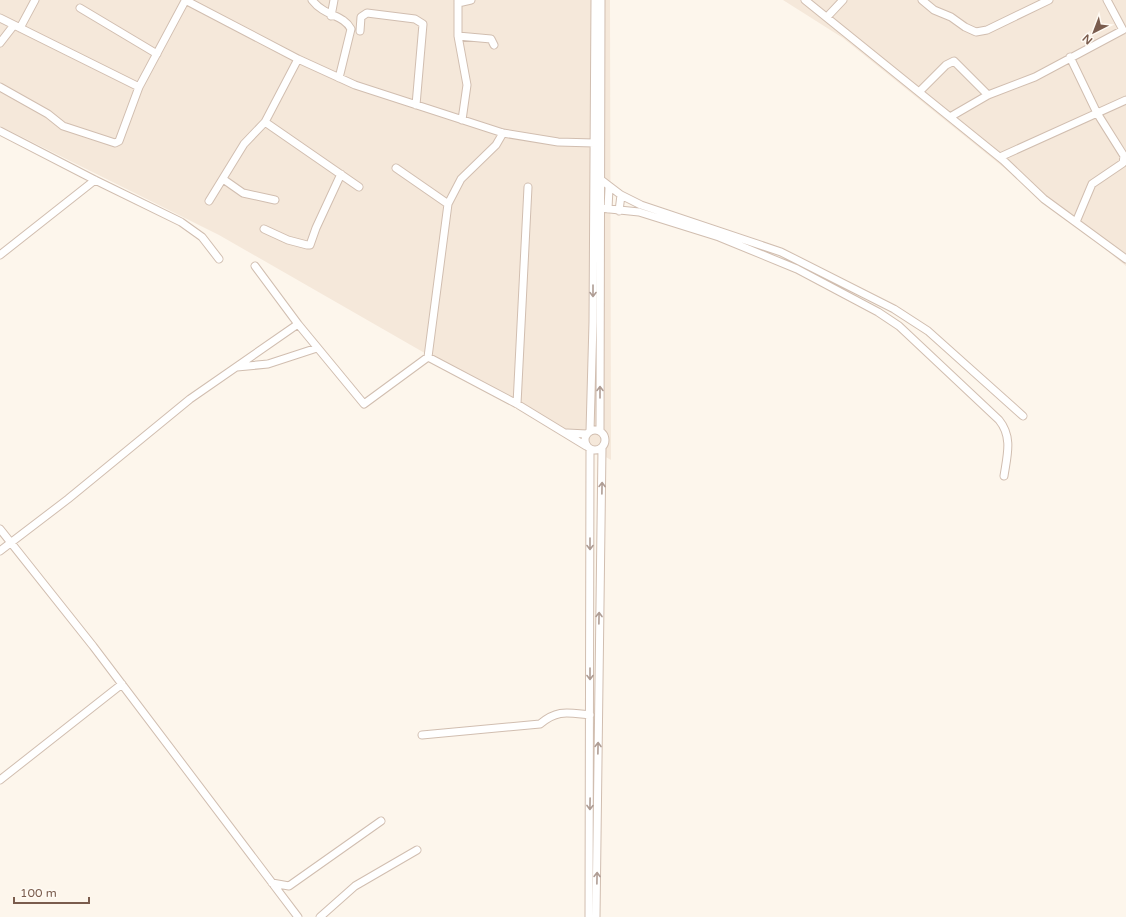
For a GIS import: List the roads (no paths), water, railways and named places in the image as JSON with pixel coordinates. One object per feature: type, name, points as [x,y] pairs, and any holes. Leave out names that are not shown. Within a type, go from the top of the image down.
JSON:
[{"type":"street","points":[[0,43],[17,27],[35,0]]},
{"type":"street","points":[[0,87],[48,114],[63,126],[115,143],[119,141],[139,87],[185,0],[298,59],[355,85],[503,133],[558,142],[594,142]]},
{"type":"street","points":[[312,0],[319,8],[331,16],[341,18],[351,29],[339,78]]},
{"type":"street","points":[[331,16],[334,0]]},
{"type":"street","points":[[462,120],[468,85],[458,36],[458,1],[471,0]]},
{"type":"street","points":[[589,917],[590,715],[588,447],[585,440],[589,432],[595,0]]},
{"type":"street","points":[[596,917],[602,448],[605,438],[600,431],[604,209],[600,179],[601,0]]},
{"type":"street","points":[[805,0],[1000,157],[1044,198],[1126,259]]},
{"type":"street","points":[[827,17],[843,0]]},
{"type":"street","points":[[922,0],[934,10],[976,32],[987,30],[1049,0]]},
{"type":"street","points":[[950,116],[988,95],[1035,77],[1070,57],[1125,31],[1107,0]]},
{"type":"street","points":[[80,8],[157,54]]},
{"type":"street","points":[[360,31],[361,17],[367,13],[415,18],[423,24],[416,105]]},
{"type":"street","points":[[0,18],[139,87]]},
{"type":"street","points":[[458,36],[491,39],[494,45]]},
{"type":"street","points":[[1070,57],[1097,112],[1124,156],[1123,163],[1092,184],[1076,222]]},
{"type":"street","points":[[209,201],[244,144],[265,122],[298,59]]},
{"type":"street","points":[[919,92],[946,65],[954,61],[988,95]]},
{"type":"street","points":[[1000,157],[1126,100]]},
{"type":"street","points":[[265,122],[359,187]]},
{"type":"street","points":[[0,131],[181,222],[202,237],[219,259]]},
{"type":"street","points":[[255,266],[298,324],[364,404],[428,357],[448,204],[461,179],[496,144],[503,133]]},
{"type":"street","points":[[396,168],[448,204]]},
{"type":"street","points":[[264,230],[288,240],[307,245],[310,244],[340,174]]},
{"type":"street","points":[[223,179],[243,193],[275,200]]},
{"type":"street","points":[[600,179],[609,188],[641,205],[781,252],[894,309],[928,331],[1023,416]]},
{"type":"street","points":[[0,255],[95,180]]},
{"type":"street","points":[[517,404],[528,187]]},
{"type":"street","points":[[604,209],[609,188]]},
{"type":"street","points":[[619,210],[621,195]]},
{"type":"street","points":[[604,209],[639,212],[720,237],[759,252],[804,272],[878,312],[899,326],[999,420],[1006,429],[1008,453],[1004,476]]},
{"type":"street","points":[[0,551],[190,399],[298,324]]},
{"type":"street","points":[[237,367],[268,364],[317,348]]},
{"type":"street","points":[[428,357],[517,404],[588,447],[598,450],[602,448]]},
{"type":"street","points":[[567,433],[600,431]]},
{"type":"street","points":[[0,529],[122,684],[298,917]]},
{"type":"street","points":[[0,780],[122,684]]},
{"type":"street","points":[[422,735],[540,724],[550,716],[561,712],[590,715]]},
{"type":"street","points":[[272,883],[289,886],[381,821]]},
{"type":"street","points":[[320,917],[355,886],[417,850]]}]
